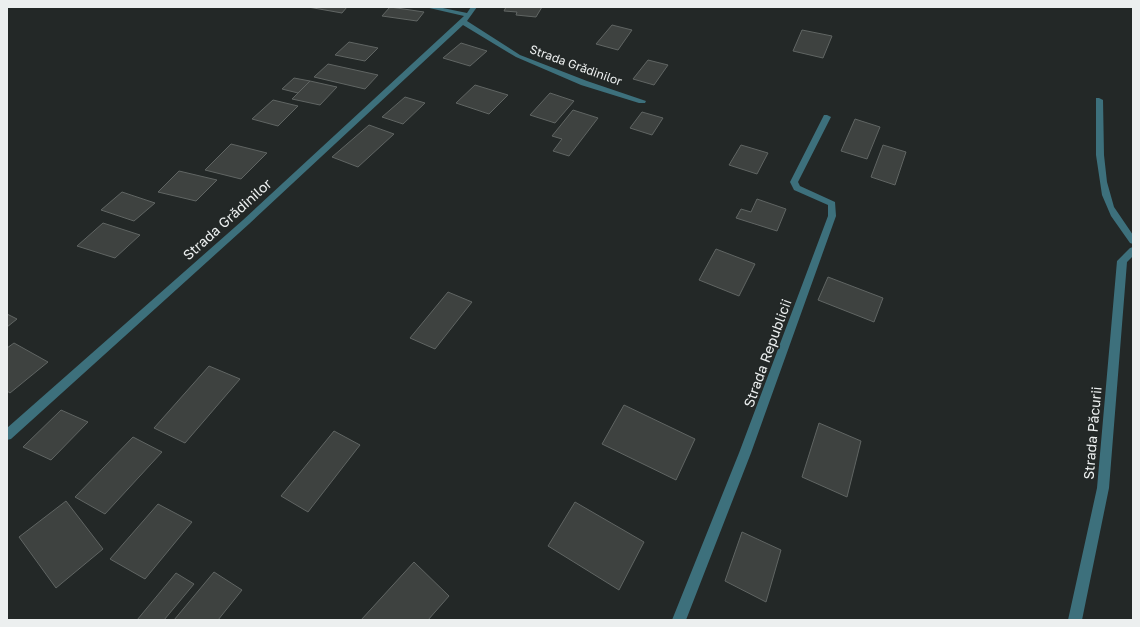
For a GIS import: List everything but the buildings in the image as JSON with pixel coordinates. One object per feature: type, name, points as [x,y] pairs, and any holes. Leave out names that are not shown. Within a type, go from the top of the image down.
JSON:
[{"type":"street","name":"Strada Grădinilor","points":[[428,7],[469,15],[518,56],[564,76],[642,101]]},
{"type":"street","name":"Strada Grădinilor","points":[[7,435],[246,222],[469,15]]},
{"type":"street","points":[[1098,100],[1102,169],[1105,189],[1111,208],[1133,241]]},
{"type":"street","name":"Strada Republicii","points":[[679,620],[746,453],[832,216],[832,204],[797,188],[794,182],[827,116]]},
{"type":"street","name":"Strada Păcurii","points":[[1075,620],[1103,488],[1122,261],[1133,250]]}]
